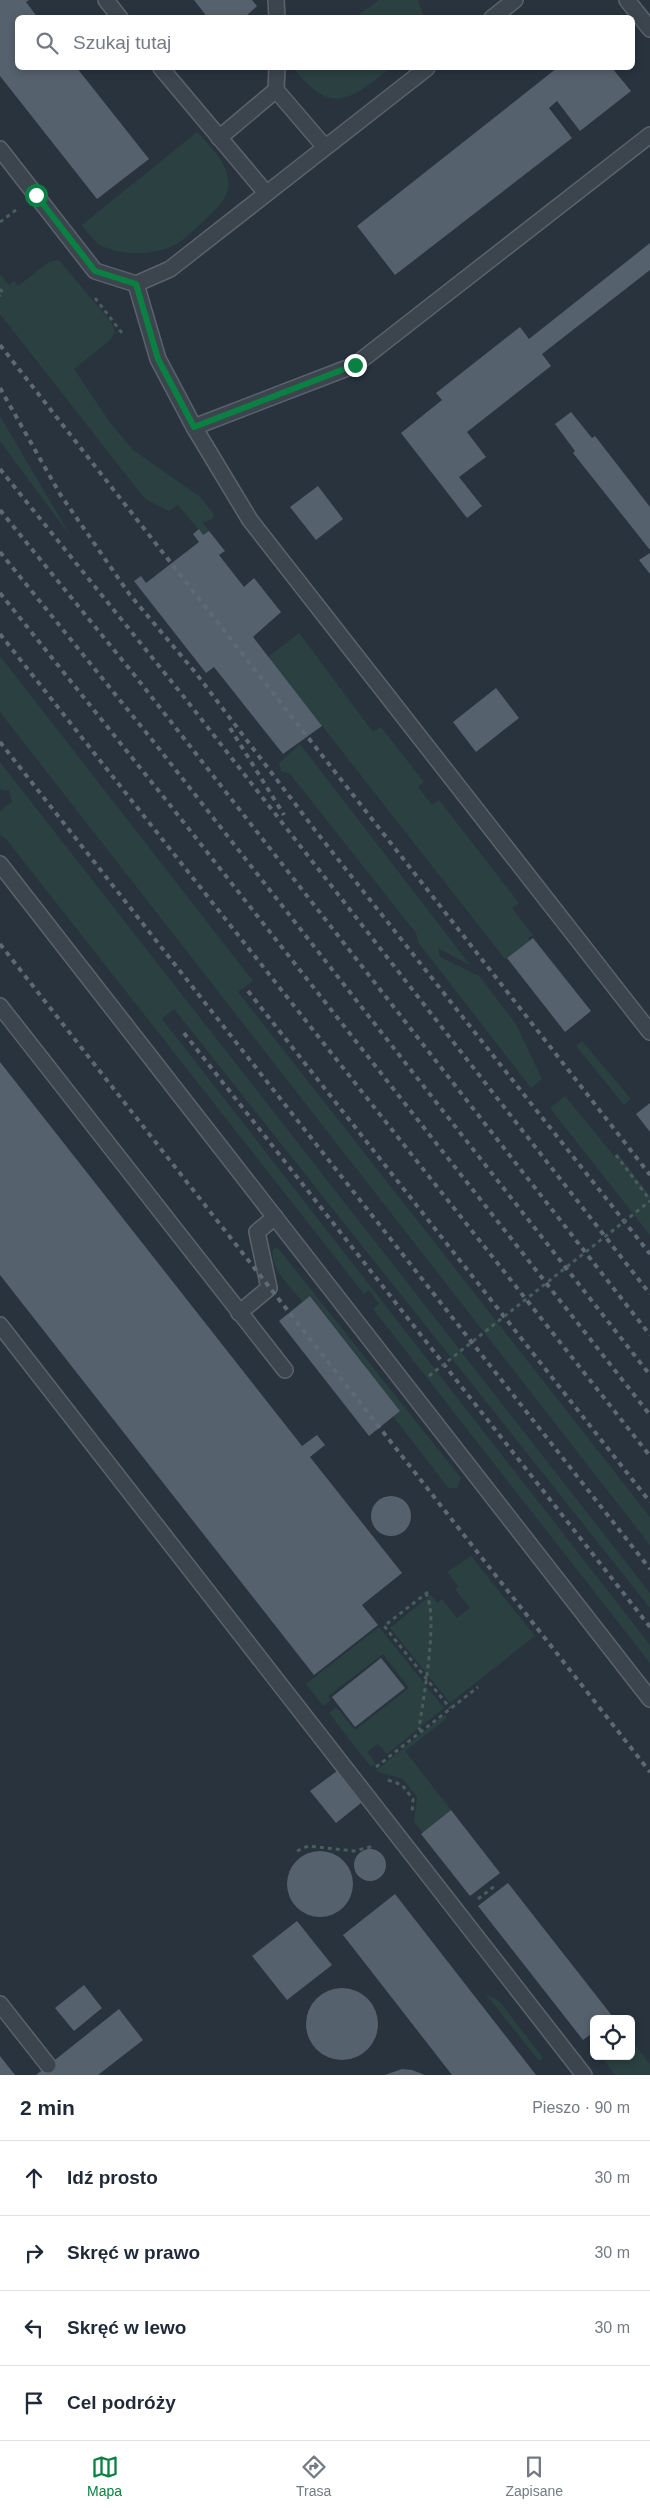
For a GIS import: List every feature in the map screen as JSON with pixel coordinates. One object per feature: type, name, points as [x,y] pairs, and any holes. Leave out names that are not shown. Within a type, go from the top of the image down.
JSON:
[{"type":"lane","points":[[106,0],[118,15]]},
{"type":"lane","points":[[276,0],[277,15]]},
{"type":"lane","points":[[496,15],[514,0]]},
{"type":"lane","points":[[627,0],[650,29]]},
{"type":"lane","points":[[164,70],[266,193]]},
{"type":"lane","points":[[276,70],[276,90],[324,146]]},
{"type":"lane","points":[[0,149],[95,271],[136,284],[170,269],[324,146],[424,70]]},
{"type":"lane","points":[[219,138],[276,90]]},
{"type":"lane","points":[[194,427],[355,365],[650,135]]},
{"type":"lane","points":[[136,284],[158,359],[194,427],[250,520],[650,1032]]},
{"type":"lane","points":[[0,864],[650,1699]]},
{"type":"lane","points":[[0,1006],[284,1370]]},
{"type":"lane","points":[[239,1313],[269,1288],[257,1232],[275,1217]]},
{"type":"lane","points":[[0,1325],[584,2075]]},
{"type":"lane","points":[[0,2004],[48,2065]]},
{"type":"path","points":[[0,222],[22,205]]},
{"type":"path","points":[[0,289],[3,293],[0,296]]},
{"type":"path","points":[[429,1376],[650,1201],[616,1155]]},
{"type":"path","points":[[421,1731],[419,1728],[426,1678],[430,1641],[430,1605],[427,1593],[384,1626],[426,1678],[450,1708]]},
{"type":"path","points":[[370,1771],[478,1687]]},
{"type":"path","points":[[297,1851],[308,1846],[354,1851],[364,1846],[379,1847]]},
{"type":"path","points":[[472,1904],[496,1885]]},
{"type":"green space","points":[[379,0],[418,0],[423,15],[359,15]]},
{"type":"green space","points":[[295,70],[388,70],[363,89],[341,98],[330,98],[319,93]]},
{"type":"green space","points":[[197,132],[220,159],[228,179],[229,185],[225,197],[213,212],[181,241],[163,250],[141,253],[119,252],[100,245],[95,241],[82,225]]},
{"type":"green space","points":[[59,260],[111,322],[115,332],[110,340],[74,369],[111,424],[133,450],[199,496],[214,514],[212,519],[203,523],[209,531],[203,535],[178,505],[169,511],[145,499],[0,314],[0,274],[9,285],[14,281],[18,286],[49,262]]},
{"type":"green space","points":[[0,416],[71,537],[0,441]]},
{"type":"green space","points":[[299,633],[373,732],[381,727],[424,782],[418,787],[432,805],[439,800],[519,903],[512,908],[533,935],[528,938],[530,940],[505,959],[268,657]]},
{"type":"green space","points":[[0,656],[253,981],[238,992],[650,1517],[650,1545],[0,712]]},
{"type":"green space","points":[[300,744],[471,966],[438,948],[440,957],[479,976],[516,1024],[542,1079],[531,1088],[418,942],[416,933],[290,774],[281,771],[279,763]]},
{"type":"green space","points":[[0,762],[650,1593],[650,1608],[174,1009],[162,1019],[650,1645],[650,1663],[373,1309],[379,1304],[369,1290],[364,1294],[6,839],[0,835],[0,811],[12,802],[9,790],[2,790],[0,788]]},
{"type":"green space","points":[[582,1041],[631,1099],[624,1105],[576,1046]]},
{"type":"green space","points":[[565,1096],[614,1156],[618,1154],[650,1196],[650,1235],[550,1108]]},
{"type":"green space","points":[[277,1247],[461,1478],[457,1488],[449,1488],[446,1485],[393,1416],[400,1411],[311,1296],[303,1302],[282,1278],[274,1263],[273,1249]]},
{"type":"green space","points":[[471,1556],[535,1636],[450,1703],[390,1628],[431,1595],[437,1603],[442,1599],[457,1618],[470,1608],[455,1589],[458,1586],[447,1572]]},
{"type":"green space","points":[[379,1627],[444,1708],[387,1754],[378,1744],[367,1752],[376,1764],[371,1767],[329,1713],[336,1707],[355,1730],[409,1688],[383,1654],[328,1696],[331,1700],[323,1706],[306,1684]]},
{"type":"green space","points":[[445,1715],[447,1718],[405,1751],[451,1810],[423,1833],[414,1822],[417,1797],[403,1779],[375,1771]]},
{"type":"green space","points":[[485,1993],[500,2002],[543,2058],[539,2061]]},
{"type":"green space","points":[[635,2045],[650,2064],[650,2075],[615,2075],[604,2060],[635,2060]]},
{"type":"building","points":[[0,0],[29,0],[26,2],[36,15],[15,15],[15,70],[79,70],[149,159],[97,199],[0,76]]},
{"type":"building","points":[[194,0],[252,0],[257,6],[247,15],[206,15]]},
{"type":"building","points":[[554,70],[614,70],[631,91],[580,131],[557,101],[549,108],[572,138],[395,275],[357,226]]},
{"type":"building","points":[[650,243],[650,270],[542,354],[551,366],[467,432],[486,457],[459,477],[482,506],[467,518],[401,433],[442,400],[436,393],[520,327],[529,339]]},
{"type":"building","points":[[571,412],[592,438],[595,436],[650,507],[650,550],[573,453],[575,451],[555,424]]},
{"type":"building","points":[[318,486],[343,519],[316,540],[290,507]]},
{"type":"building","points":[[199,529],[203,535],[209,531],[225,551],[219,555],[244,587],[254,578],[281,612],[253,637],[322,726],[283,754],[214,667],[206,673],[134,581],[141,576],[146,583],[199,542],[193,534]]},
{"type":"building","points":[[650,553],[650,574],[639,560]]},
{"type":"building","points":[[496,688],[519,718],[476,752],[453,722]]},
{"type":"building","points":[[533,938],[591,1011],[565,1032],[507,958]]},
{"type":"building","points":[[0,1062],[302,1446],[317,1435],[325,1445],[310,1457],[402,1573],[362,1605],[378,1625],[314,1675],[0,1275]]},
{"type":"building","points":[[650,1103],[650,1132],[636,1114]]},
{"type":"building","points":[[310,1296],[400,1411],[369,1436],[279,1321]]},
{"type":"building","points":[[391,1496],[405,1502],[411,1516],[405,1530],[391,1536],[377,1530],[371,1516],[377,1502]]},
{"type":"building","points":[[381,1658],[405,1688],[355,1727],[332,1697]]},
{"type":"building","points":[[337,1771],[361,1803],[336,1823],[310,1791]]},
{"type":"building","points":[[451,1810],[500,1873],[470,1896],[421,1834]]},
{"type":"building","points":[[370,1849],[376,1850],[381,1854],[385,1859],[385,1871],[381,1876],[376,1880],[370,1881],[364,1880],[359,1876],[355,1871],[354,1865],[355,1859],[359,1854],[364,1850]]},
{"type":"building","points":[[320,1851],[332,1854],[343,1861],[350,1872],[353,1884],[350,1896],[343,1907],[332,1914],[320,1917],[308,1914],[297,1907],[290,1896],[287,1884],[290,1872],[297,1861],[308,1854]]},
{"type":"building","points":[[508,1883],[611,2015],[590,2015],[590,2035],[583,2040],[478,1906]]},
{"type":"building","points":[[395,1894],[536,2075],[452,2075],[343,1935]]},
{"type":"building","points":[[297,1921],[332,1965],[287,2000],[252,1956]]},
{"type":"building","points":[[84,1985],[102,2008],[74,2031],[55,2008]]},
{"type":"building","points":[[342,1988],[356,1991],[368,1998],[375,2010],[378,2024],[375,2038],[368,2050],[356,2057],[342,2060],[328,2057],[316,2050],[309,2038],[306,2024],[309,2010],[316,1998],[328,1991]]},
{"type":"building","points":[[119,2009],[143,2040],[98,2075],[36,2075]]},
{"type":"building","points":[[0,2056],[15,2075],[0,2075]]},
{"type":"building","points":[[402,2069],[412,2070],[425,2075],[385,2075]]},
{"type":"railway","points":[[0,345],[650,1175]]},
{"type":"railway","points":[[0,388],[60,494],[130,595],[195,672],[318,834],[650,1254]]},
{"type":"railway","points":[[0,469],[184,697],[650,1294]]},
{"type":"railway","points":[[0,510],[136,677],[650,1335]]},
{"type":"railway","points":[[0,552],[153,741],[650,1375]]},
{"type":"railway","points":[[0,593],[170,805],[650,1415]]},
{"type":"railway","points":[[0,634],[650,1456]]},
{"type":"railway","points":[[230,728],[284,815]]},
{"type":"railway","points":[[0,742],[650,1569]]},
{"type":"railway","points":[[0,944],[650,1772]]},
{"type":"railway","points":[[248,991],[650,1502]]},
{"type":"railway","points":[[184,1033],[650,1627]]},
{"type":"route","points":[[36,195],[95,271],[136,284],[158,359],[194,427],[355,365]]}]
